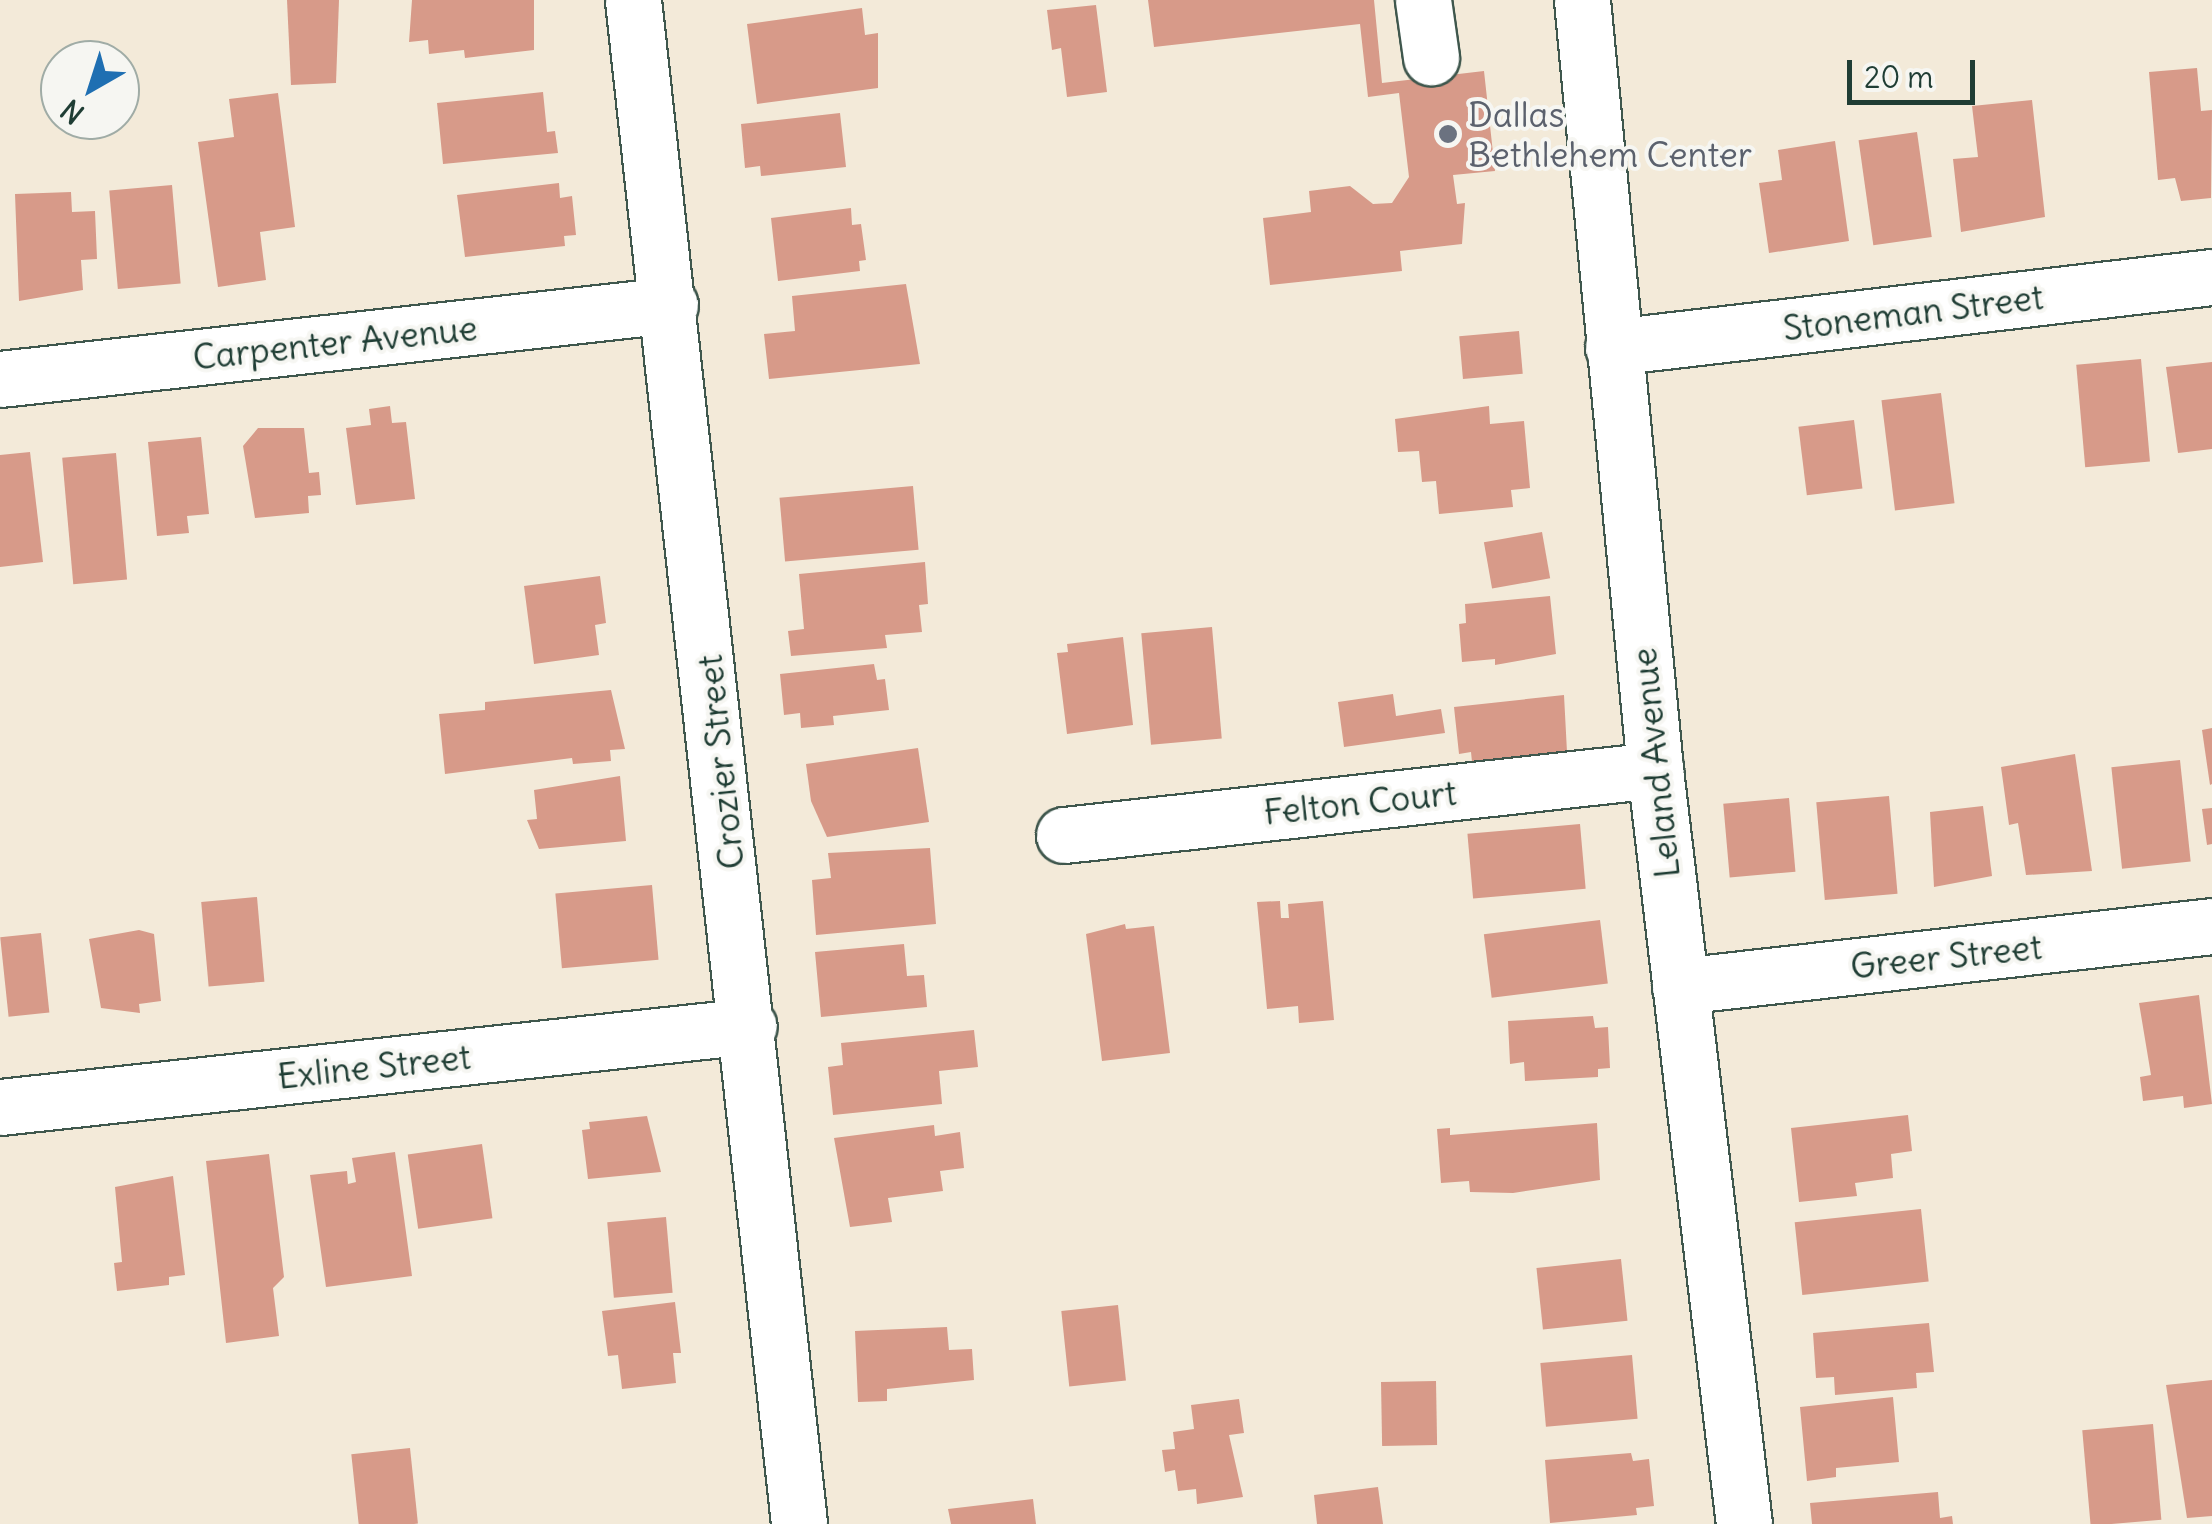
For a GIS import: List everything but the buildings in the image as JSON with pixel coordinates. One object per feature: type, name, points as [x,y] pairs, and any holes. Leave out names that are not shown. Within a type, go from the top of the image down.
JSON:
[{"type":"street","name":"Crozier Street","points":[[633,0],[749,1026],[799,1524]]},
{"type":"street","points":[[1423,0],[1431,57]]},
{"type":"street","name":"Leland Avenue","points":[[1582,0],[1655,770],[1744,1524]]},
{"type":"street","name":"Stoneman Street","points":[[1614,347],[2212,277]]},
{"type":"street","name":"Carpenter Avenue","points":[[0,379],[670,305]]},
{"type":"street","name":"Felton Court","points":[[1064,835],[1655,770]]},
{"type":"street","name":"Greer Street","points":[[1680,986],[2212,926]]},
{"type":"street","name":"Exline Street","points":[[0,1107],[749,1026]]},
{"type":"place","name":"Dallas Bethlehem Center","points":[[1448,134]]}]
